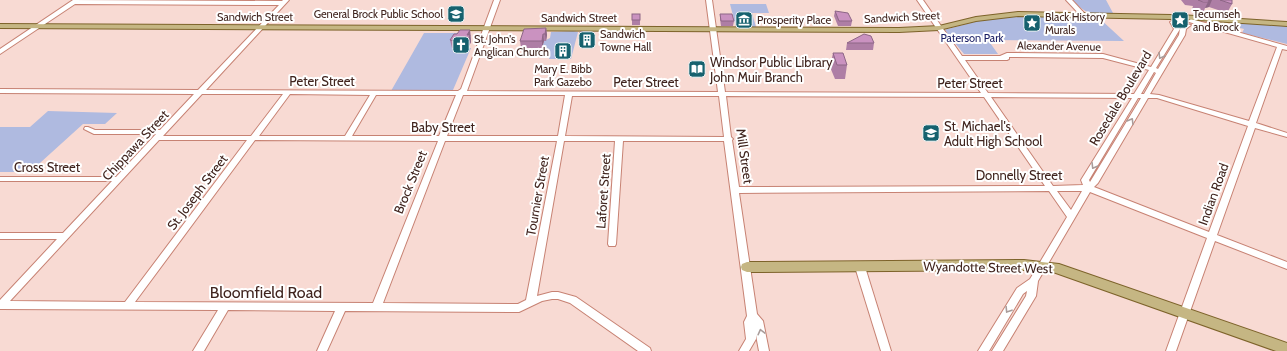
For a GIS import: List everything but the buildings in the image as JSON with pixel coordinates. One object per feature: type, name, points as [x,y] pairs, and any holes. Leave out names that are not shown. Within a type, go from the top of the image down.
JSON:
[{"type":"main road","name":"Sandwich Street","points":[[0,26],[899,30],[939,28],[976,19],[1006,14],[1132,15],[1188,22],[1210,19],[1287,24]]},
{"type":"main road","name":"Wyandotte Street West","points":[[747,267],[1042,265],[1067,270],[1287,349]]},
{"type":"street","name":"Brock Street","points":[[376,308],[460,93],[464,90],[498,0]]},
{"type":"street","name":"Mill Street","points":[[709,0],[747,267],[752,316],[749,322],[751,339],[743,351]]},
{"type":"street","points":[[920,0],[1071,217]]},
{"type":"street","points":[[1070,0],[1083,15]]},
{"type":"street","points":[[0,52],[76,1],[285,1]]},
{"type":"street","name":"Chippawa Street","points":[[0,305],[285,1]]},
{"type":"street","name":"Rosedale Boulevard","points":[[998,351],[1031,296],[1033,281],[1042,265],[1088,188],[1094,183],[1146,96],[1156,71],[1177,29],[1172,19]]},
{"type":"street","points":[[1188,22],[1283,47]]},
{"type":"street","name":"Rosedale Boulevard","points":[[1088,188],[1085,180],[1137,96],[1182,35],[1183,28],[1188,22]]},
{"type":"street","name":"Indian Road","points":[[1172,351],[1252,124],[1283,47]]},
{"type":"street","name":"Alexander Avenue","points":[[960,58],[1003,57],[1115,59],[1156,71]]},
{"type":"street","name":"Peter Street","points":[[0,91],[1146,96],[1166,97],[1287,135]]},
{"type":"street","name":"St. Joseph Street","points":[[127,306],[287,93]]},
{"type":"street","points":[[347,138],[374,93]]},
{"type":"street","name":"Tournier Street","points":[[532,302],[568,94]]},
{"type":"street","name":"Baby Street","points":[[88,129],[94,132],[253,138],[560,140],[729,139]]},
{"type":"street","name":"Laforet Street","points":[[612,244],[619,139]]},
{"type":"street","name":"Cross Street","points":[[0,179],[119,179]]},
{"type":"street","name":"Donnelly Street","points":[[736,190],[1088,188],[1287,266]]},
{"type":"street","points":[[0,236],[66,236]]},
{"type":"street","points":[[860,267],[886,351]]},
{"type":"street","name":"Rosedale Boulevard","points":[[983,351],[1020,291],[1033,281]]},
{"type":"street","name":"Bloomfield Road","points":[[0,305],[519,308],[548,295],[562,294],[573,300],[646,351]]},
{"type":"street","points":[[198,351],[225,307]]},
{"type":"street","points":[[322,351],[341,308]]},
{"type":"street","name":"Mill Street","points":[[752,316],[758,321],[764,351]]},
{"type":"street","points":[[743,351],[750,351]]},
{"type":"green space","points":[[1072,0],[1106,0],[1113,13],[1087,12]]},
{"type":"green space","name":"Prosperity Place","points":[[730,4],[766,4],[769,13],[752,13],[756,27],[736,27]]},
{"type":"green space","name":"Paterson Park","points":[[1021,16],[1098,17],[1124,41],[988,40],[998,54],[964,54],[944,30],[982,20]]},
{"type":"green space","points":[[1240,23],[1287,26],[1287,44],[1242,33],[1244,29],[1240,28]]},
{"type":"green space","points":[[551,32],[578,32],[571,59],[549,59],[550,52],[541,51],[544,41],[550,38]]},
{"type":"green space","points":[[424,33],[465,33],[454,48],[471,48],[453,90],[391,91]]},
{"type":"green space","points":[[48,111],[117,113],[105,124],[83,124],[30,172],[0,172],[0,127],[30,127]]},
{"type":"place","name":"General Brock Public School","points":[[456,14]]},
{"type":"place","name":"Prosperity Place","points":[[744,20]]},
{"type":"place","name":"Tecumseh and Brock","points":[[1180,20]]},
{"type":"place","name":"Black History Murals","points":[[1032,23]]},
{"type":"place","name":"Sandwich Towne Hall","points":[[587,40]]},
{"type":"place","name":"St. John's Anglican Church","points":[[461,45]]},
{"type":"place","name":"Mary E. Bibb Park Gazebo","points":[[563,51]]},
{"type":"place","name":"Windsor Public Library John Muir Branch","points":[[697,69]]},
{"type":"place","name":"St. Michael's Adult High School","points":[[931,133]]}]
